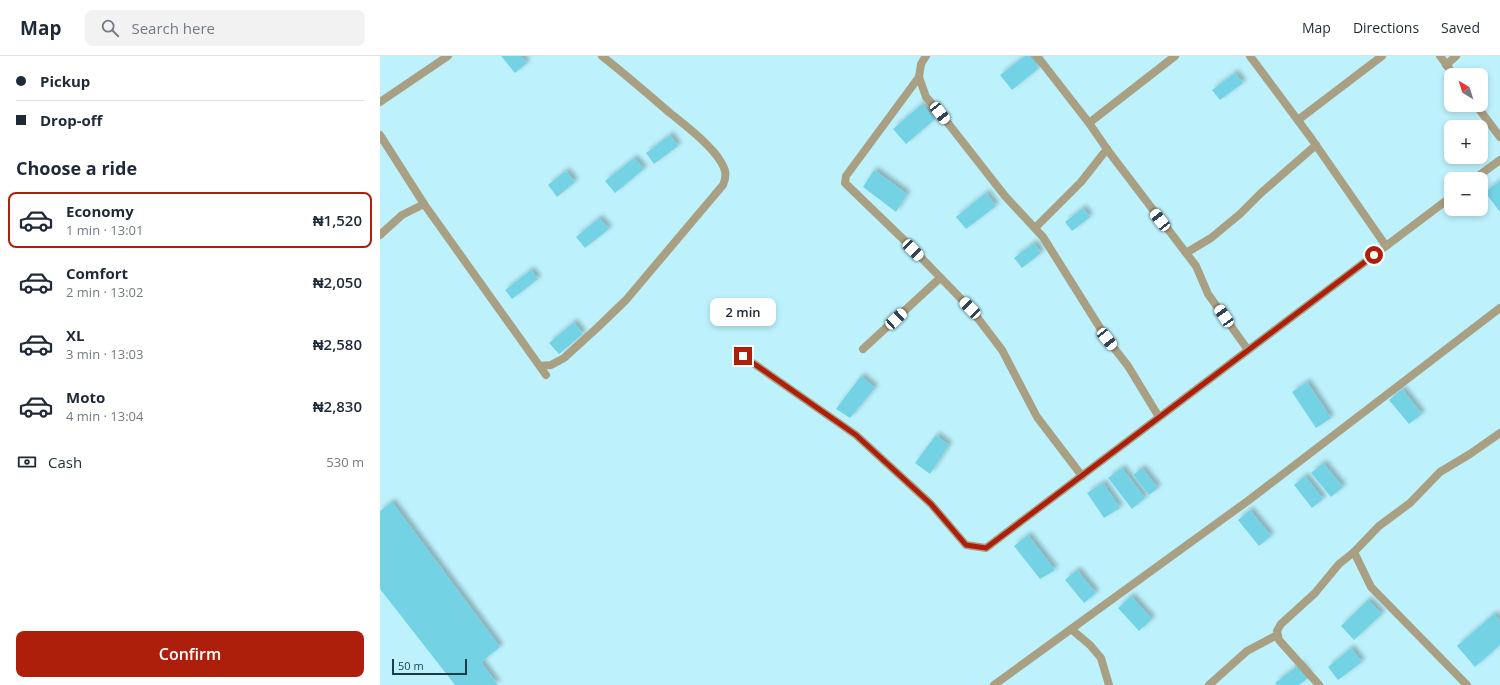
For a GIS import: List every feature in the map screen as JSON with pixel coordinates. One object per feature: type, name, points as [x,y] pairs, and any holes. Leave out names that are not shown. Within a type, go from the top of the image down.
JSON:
[{"type":"street","points":[[380,102],[448,56]]},
{"type":"street","points":[[540,366],[551,365],[564,358],[626,300],[726,180],[724,168],[714,153],[690,130],[602,56]]},
{"type":"street","points":[[926,56],[921,64],[918,77],[846,176],[845,183],[970,308],[1002,350],[1037,417],[1082,476]]},
{"type":"street","points":[[1037,56],[1196,266],[1208,294],[1248,350]]},
{"type":"street","points":[[1089,123],[1175,56]]},
{"type":"street","points":[[1250,56],[1316,145],[1386,246]]},
{"type":"street","points":[[1298,120],[1382,56]]},
{"type":"street","points":[[1440,56],[1448,68]]},
{"type":"street","points":[[1446,65],[1456,56]]},
{"type":"street","points":[[918,77],[926,97],[1005,196],[1043,237],[1107,339],[1128,366],[1159,417]]},
{"type":"street","points":[[1481,112],[1500,137]]},
{"type":"street","points":[[380,135],[424,204],[546,375]]},
{"type":"street","points":[[1186,254],[1211,238],[1240,214],[1261,193],[1316,145]]},
{"type":"street","points":[[1035,228],[1081,182],[1107,149]]},
{"type":"street","points":[[1484,172],[1500,160]]},
{"type":"street","points":[[743,356],[856,435],[931,504],[966,545],[986,548],[1444,202]]},
{"type":"street","points":[[380,235],[402,216],[424,204]]},
{"type":"street","points":[[864,350],[940,278]]},
{"type":"street","points":[[994,685],[1249,500],[1500,308]]},
{"type":"street","points":[[1319,685],[1293,657],[1277,634],[1278,628],[1315,594],[1338,564],[1354,552],[1379,526],[1410,503],[1440,472],[1470,454],[1500,433]]},
{"type":"street","points":[[1354,552],[1371,587],[1466,685]]},
{"type":"street","points":[[1071,629],[1090,645],[1101,658],[1109,685]]},
{"type":"street","points":[[1209,685],[1247,651],[1277,634]]},
{"type":"building","points":[[501,56],[521,56],[527,63],[515,73]]},
{"type":"building","points":[[1025,56],[1029,56],[1039,68],[1012,90],[1000,75]]},
{"type":"building","points":[[1235,73],[1243,83],[1220,100],[1212,90]]},
{"type":"building","points":[[922,104],[935,119],[906,144],[893,129]]},
{"type":"building","points":[[670,135],[678,146],[654,164],[646,153]]},
{"type":"building","points":[[634,158],[644,169],[615,193],[605,181]]},
{"type":"building","points":[[874,170],[907,194],[896,212],[863,187]]},
{"type":"building","points":[[566,171],[575,182],[557,197],[548,185]]},
{"type":"building","points":[[1500,181],[1500,212],[1488,196],[1488,190]]},
{"type":"building","points":[[986,193],[996,206],[966,229],[956,217]]},
{"type":"building","points":[[1083,208],[1090,217],[1072,231],[1065,222]]},
{"type":"building","points":[[599,218],[609,229],[585,248],[576,237]]},
{"type":"building","points":[[1034,243],[1041,253],[1022,268],[1014,258]]},
{"type":"building","points":[[531,270],[538,279],[512,299],[505,290]]},
{"type":"building","points":[[574,322],[583,334],[559,354],[549,343]]},
{"type":"building","points":[[861,376],[875,388],[850,418],[836,409]]},
{"type":"building","points":[[1307,382],[1331,418],[1316,428],[1292,392]]},
{"type":"building","points":[[1402,389],[1422,414],[1409,424],[1389,400]]},
{"type":"building","points":[[936,435],[949,445],[930,474],[915,463]]},
{"type":"building","points":[[1323,463],[1343,487],[1331,497],[1311,473]]},
{"type":"building","points":[[1122,468],[1145,498],[1132,509],[1108,478]]},
{"type":"building","points":[[1142,468],[1158,488],[1149,495],[1133,475]]},
{"type":"building","points":[[1305,476],[1323,499],[1312,508],[1294,485]]},
{"type":"building","points":[[1103,483],[1120,508],[1104,518],[1087,493]]},
{"type":"building","points":[[392,502],[500,647],[481,662],[498,685],[455,685],[380,589],[380,511]]},
{"type":"building","points":[[1250,510],[1271,536],[1259,546],[1238,520]]},
{"type":"building","points":[[1028,535],[1055,570],[1040,579],[1014,546]]},
{"type":"building","points":[[1077,570],[1096,593],[1084,603],[1065,580]]},
{"type":"building","points":[[1131,596],[1152,619],[1139,631],[1118,608]]},
{"type":"building","points":[[1368,600],[1382,614],[1354,640],[1341,626]]},
{"type":"building","points":[[1494,614],[1500,621],[1500,645],[1475,667],[1457,646]]},
{"type":"building","points":[[1351,648],[1362,662],[1338,680],[1328,667]]},
{"type":"building","points":[[1300,664],[1309,677],[1299,685],[1277,685],[1275,683]]},
{"type":"route","points":[[743,356],[856,435],[931,504],[966,545],[986,548],[1374,255]]}]
